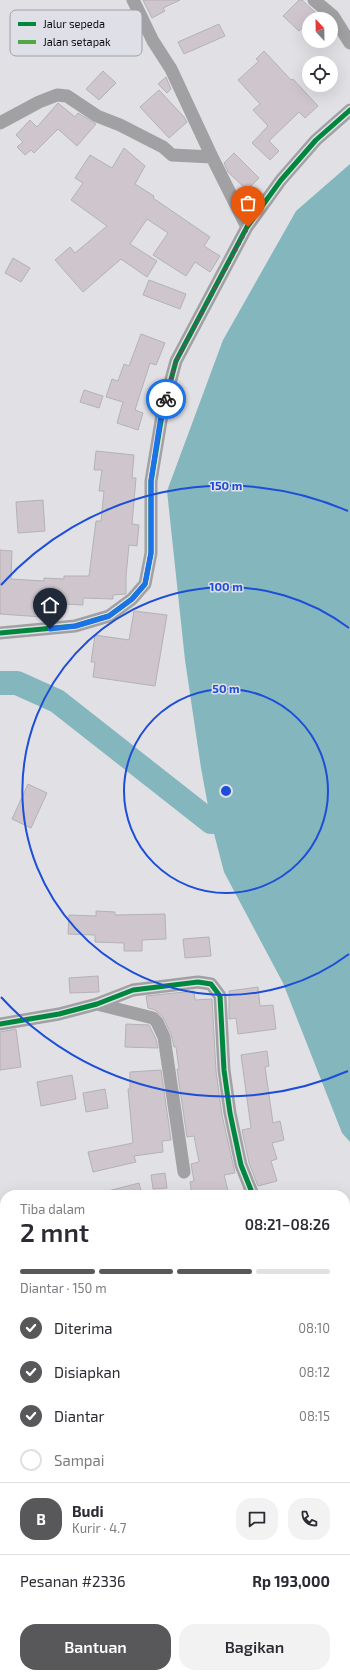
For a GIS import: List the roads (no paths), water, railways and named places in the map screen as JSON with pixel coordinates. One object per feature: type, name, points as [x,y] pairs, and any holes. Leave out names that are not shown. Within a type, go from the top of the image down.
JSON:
[{"type":"street","points":[[133,0],[138,10]]},
{"type":"street","points":[[314,0],[333,16],[350,43]]},
{"type":"street","points":[[142,18],[153,41],[171,69],[212,157],[248,227]]},
{"type":"street","points":[[0,123],[39,102],[57,95],[67,96],[97,116],[120,125],[163,147],[172,155],[212,157]]},
{"type":"street","points":[[0,633],[25,632],[76,626],[109,616],[132,599],[145,584],[151,553],[151,481],[162,409],[176,361],[248,227],[281,180],[316,140],[350,110]]},
{"type":"street","points":[[0,1024],[59,1014],[97,1004],[133,990],[198,982],[211,984],[220,996],[224,1070],[230,1113],[241,1165],[250,1190]]},
{"type":"street","points":[[97,1004],[153,1018],[161,1029],[164,1037],[184,1172]]},
{"type":"water","points":[[350,164],[350,1142],[342,1133],[283,983],[224,872],[211,822],[201,768],[185,660],[167,491],[223,340],[296,211]]},
{"type":"waterway","points":[[0,683],[17,683],[57,701],[211,822]]}]
